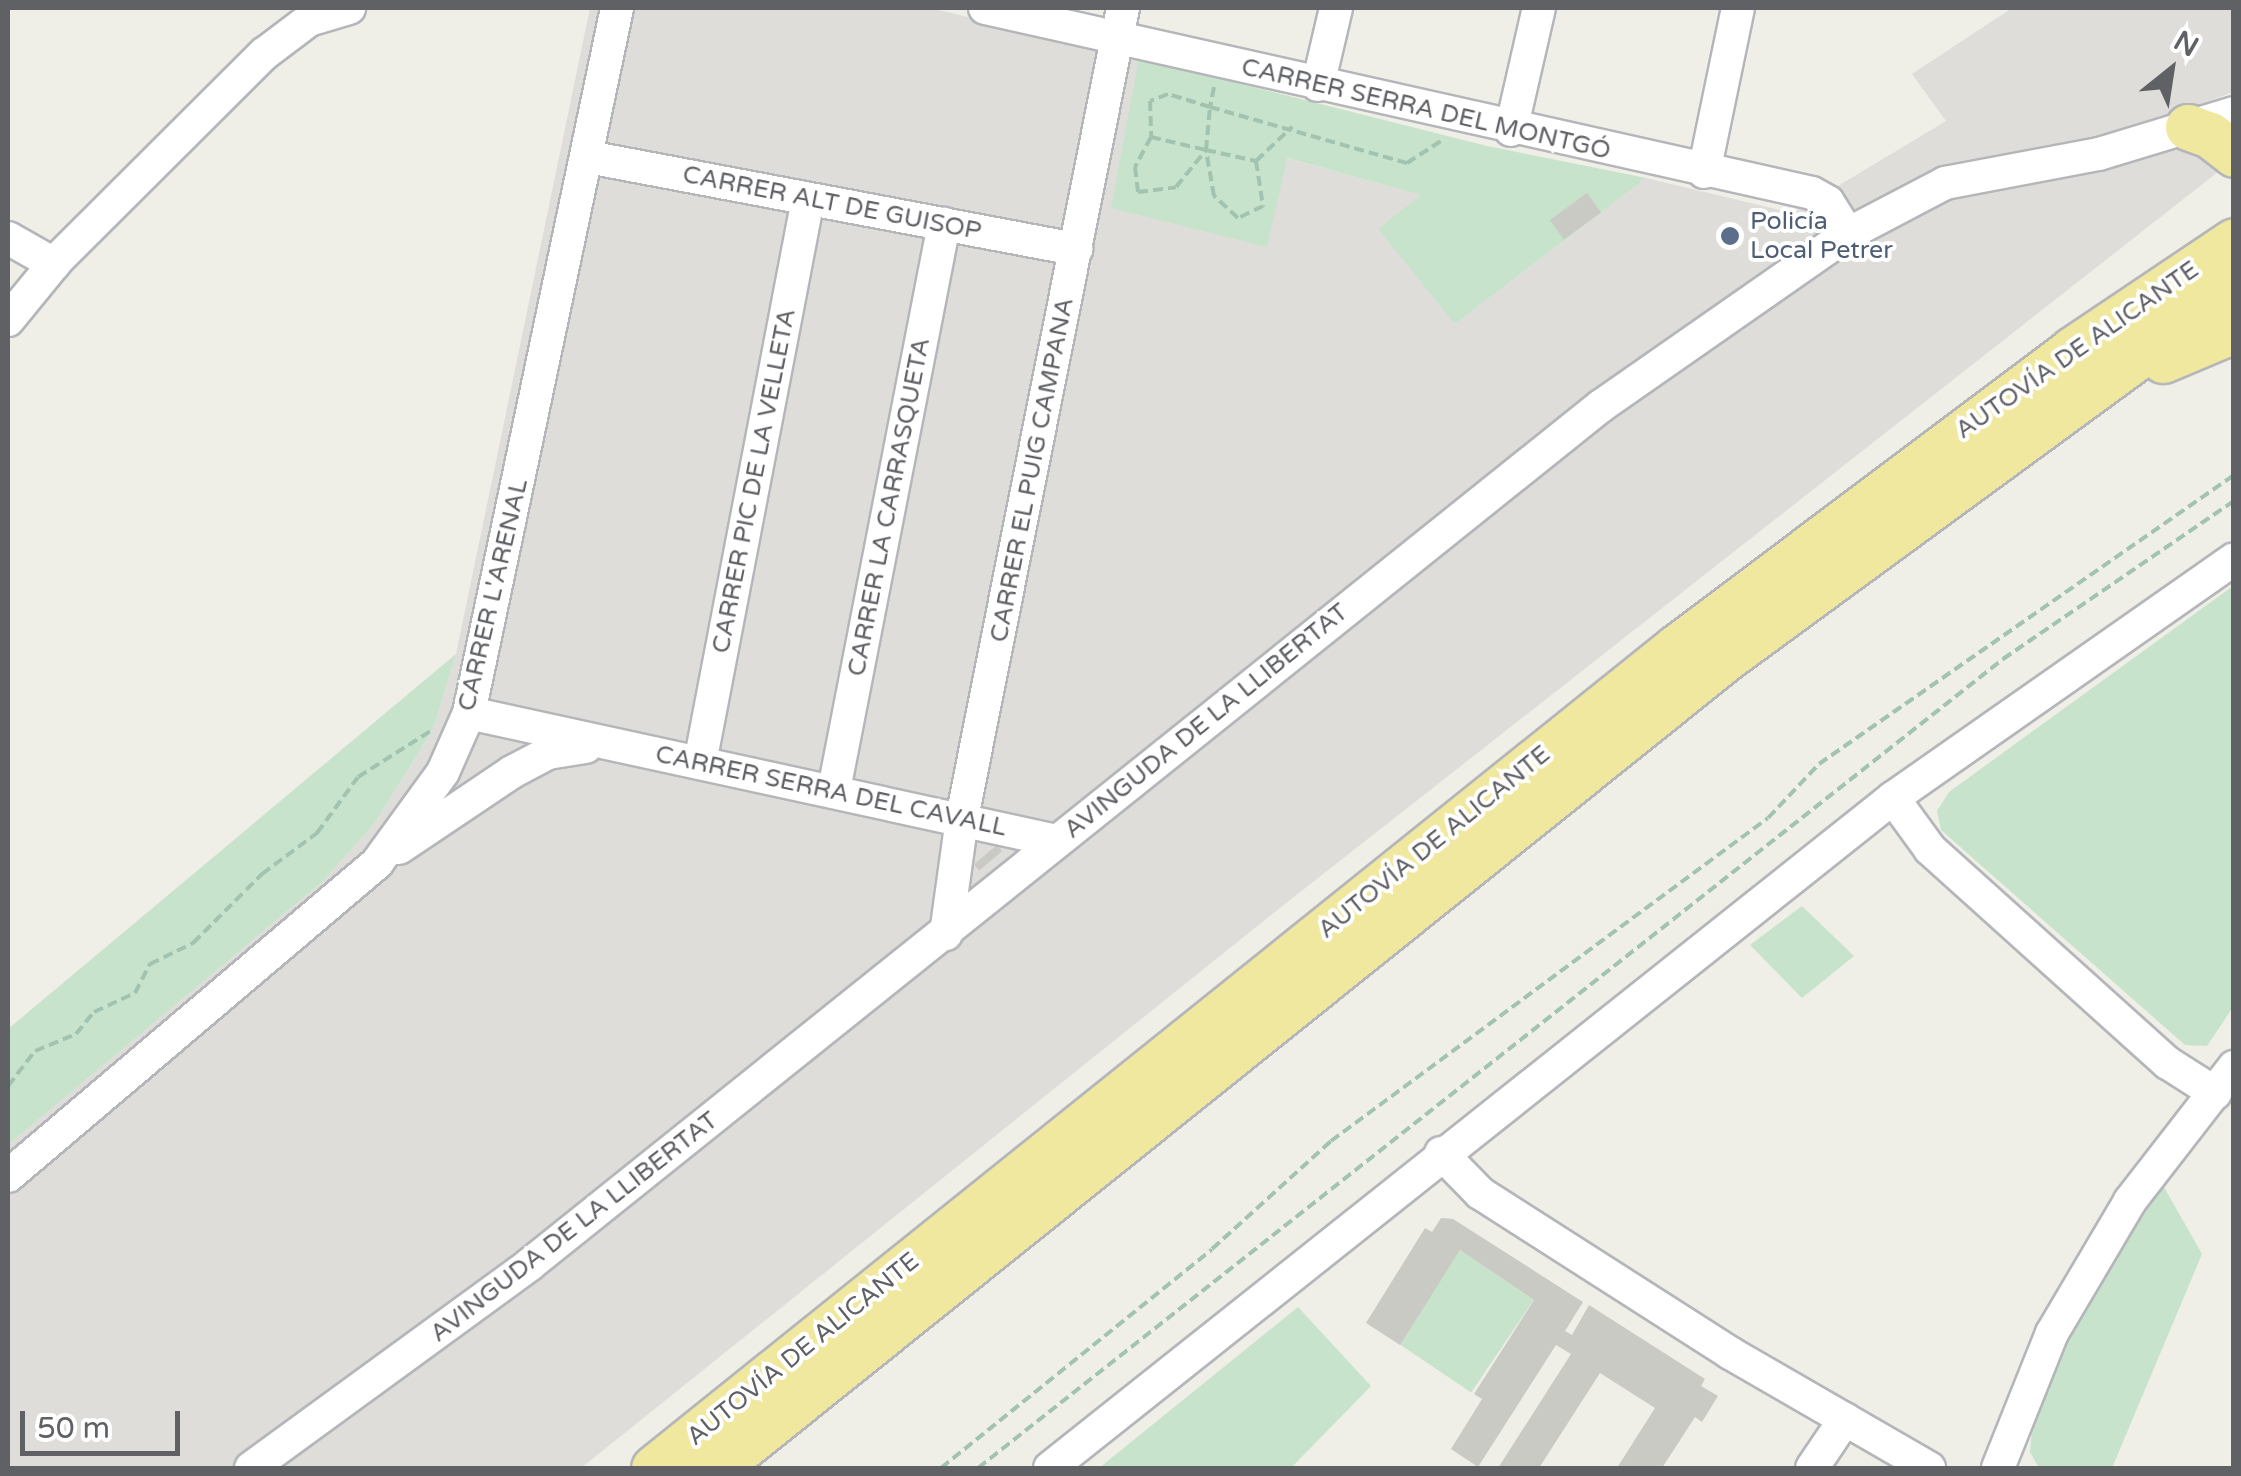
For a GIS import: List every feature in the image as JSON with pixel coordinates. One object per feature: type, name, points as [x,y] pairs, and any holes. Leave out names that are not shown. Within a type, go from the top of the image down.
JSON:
[{"type":"highway","points":[[2188,127],[2210,134],[2234,154]]},
{"type":"highway","points":[[2072,350],[2104,308],[2234,209]]},
{"type":"highway","name":"AUTOVÍA DE ALICANTE","points":[[654,1468],[1677,647],[2072,350],[2234,241]]},
{"type":"highway","name":"AUTOVÍA DE ALICANTE","points":[[716,1468],[1727,657],[2040,429],[2089,386],[2234,286]]},
{"type":"highway","points":[[2040,429],[2087,409],[2197,342],[2234,330]]},
{"type":"street","points":[[8,320],[54,264],[264,54],[309,20],[349,8]]},
{"type":"street","name":"CARRER L'ARENAL","points":[[8,1176],[377,863],[444,772],[468,714],[617,8]]},
{"type":"street","name":"CARRER SERRA DEL MONTGÓ","points":[[986,8],[1120,23],[1219,62],[1511,130],[1812,193],[1828,202],[1848,234]]},
{"type":"street","points":[[1318,85],[1336,8]]},
{"type":"street","points":[[1511,130],[1539,8]]},
{"type":"street","points":[[1704,172],[1738,8]]},
{"type":"street","name":"CARRER EL PUIG CAMPANA","points":[[946,934],[962,818],[1120,23]]},
{"type":"street","name":"AVINGUDA DE LA LLIBERTAT","points":[[251,1468],[529,1266],[1601,406],[1848,234],[1945,183],[2099,154],[2234,113]]},
{"type":"street","name":"CARRER ALT DE GUISOP","points":[[588,157],[1076,250]]},
{"type":"street","name":"CARRER PIC DE LA VELLETA","points":[[700,763],[808,199]]},
{"type":"street","name":"CARRER LA CARRASQUETA","points":[[834,790],[944,224]]},
{"type":"street","points":[[8,238],[54,264]]},
{"type":"street","points":[[1050,1468],[1441,1153],[1893,798],[2234,559]]},
{"type":"street","name":"CARRER SERRA DEL CAVALL","points":[[468,714],[1057,840]]},
{"type":"street","name":"CARRER SERRA DEL CAVALL","points":[[377,863],[512,772],[548,754],[606,743]]},
{"type":"street","name":"CARRER SERRA DEL CAVALL","points":[[444,772],[469,781],[512,772]]},
{"type":"street","points":[[1893,798],[1930,849],[2168,1064],[2224,1080],[2130,1201],[2052,1333],[1998,1468]]},
{"type":"street","points":[[1441,1153],[1480,1194],[1929,1468]]},
{"type":"street","points":[[1812,1468],[1844,1419]]},
{"type":"path","points":[[1219,62],[1206,150],[1214,196],[1238,218],[1263,206],[1256,161]]},
{"type":"path","points":[[1206,150],[1176,187],[1138,192],[1135,167],[1151,136],[1150,101],[1168,94],[1407,163],[1440,148],[1455,116]]},
{"type":"path","points":[[1256,161],[1292,127]]},
{"type":"path","points":[[1151,136],[1256,161]]},
{"type":"path","points":[[940,1468],[1212,1249],[1331,1141],[1768,818],[1819,764],[2234,475]]},
{"type":"path","points":[[978,1468],[2003,659],[2234,501]]},
{"type":"path","points":[[8,1086],[35,1051],[76,1034],[94,1012],[134,993],[150,964],[193,943],[262,874],[317,833],[358,778],[433,729]]},
{"type":"shaded area","points":[[590,8],[930,8],[1139,58],[1266,247],[1286,158],[1422,195],[1455,324],[1646,178],[1793,213],[1946,121],[1912,74],[2012,8],[2233,8],[2233,92],[2191,108],[2223,168],[1276,911],[581,1468],[8,1468],[8,1145],[323,881],[374,824],[433,729],[456,654]]},
{"type":"green space","points":[[1139,58],[1487,146],[1646,178],[1455,324],[1378,229],[1421,195],[1287,158],[1267,247],[1111,208]]},
{"type":"green space","points":[[2233,586],[2233,1007],[2207,1046],[2185,1045],[1941,830],[1937,811],[1949,792]]},
{"type":"green space","points":[[456,654],[433,729],[374,824],[323,881],[8,1145],[8,1029]]},
{"type":"green space","points":[[1802,906],[1854,956],[1802,998],[1750,945]]},
{"type":"green space","points":[[2161,1182],[2202,1254],[2112,1468],[2039,1468],[2030,1452],[2032,1428],[2058,1351]]},
{"type":"green space","points":[[1460,1250],[1534,1300],[1471,1393],[1397,1343]]},
{"type":"green space","points":[[1298,1307],[1371,1386],[1291,1468],[1099,1468]]},
{"type":"building","points":[[1587,193],[1601,212],[1564,239],[1550,220]]},
{"type":"building","points":[[997,845],[1002,851],[979,870],[974,864]]},
{"type":"building","points":[[1441,1218],[1453,1219],[1583,1302],[1565,1331],[1572,1335],[1589,1305],[1705,1379],[1701,1386],[1718,1396],[1702,1422],[1695,1417],[1662,1468],[1617,1468],[1655,1408],[1600,1373],[1539,1468],[1498,1468],[1571,1354],[1556,1345],[1478,1467],[1451,1449],[1482,1399],[1474,1394],[1534,1300],[1460,1250],[1400,1345],[1366,1323],[1425,1228],[1432,1232]]},
{"type":"place","name":"Policía Local Petrer","points":[[1730,236]]}]
